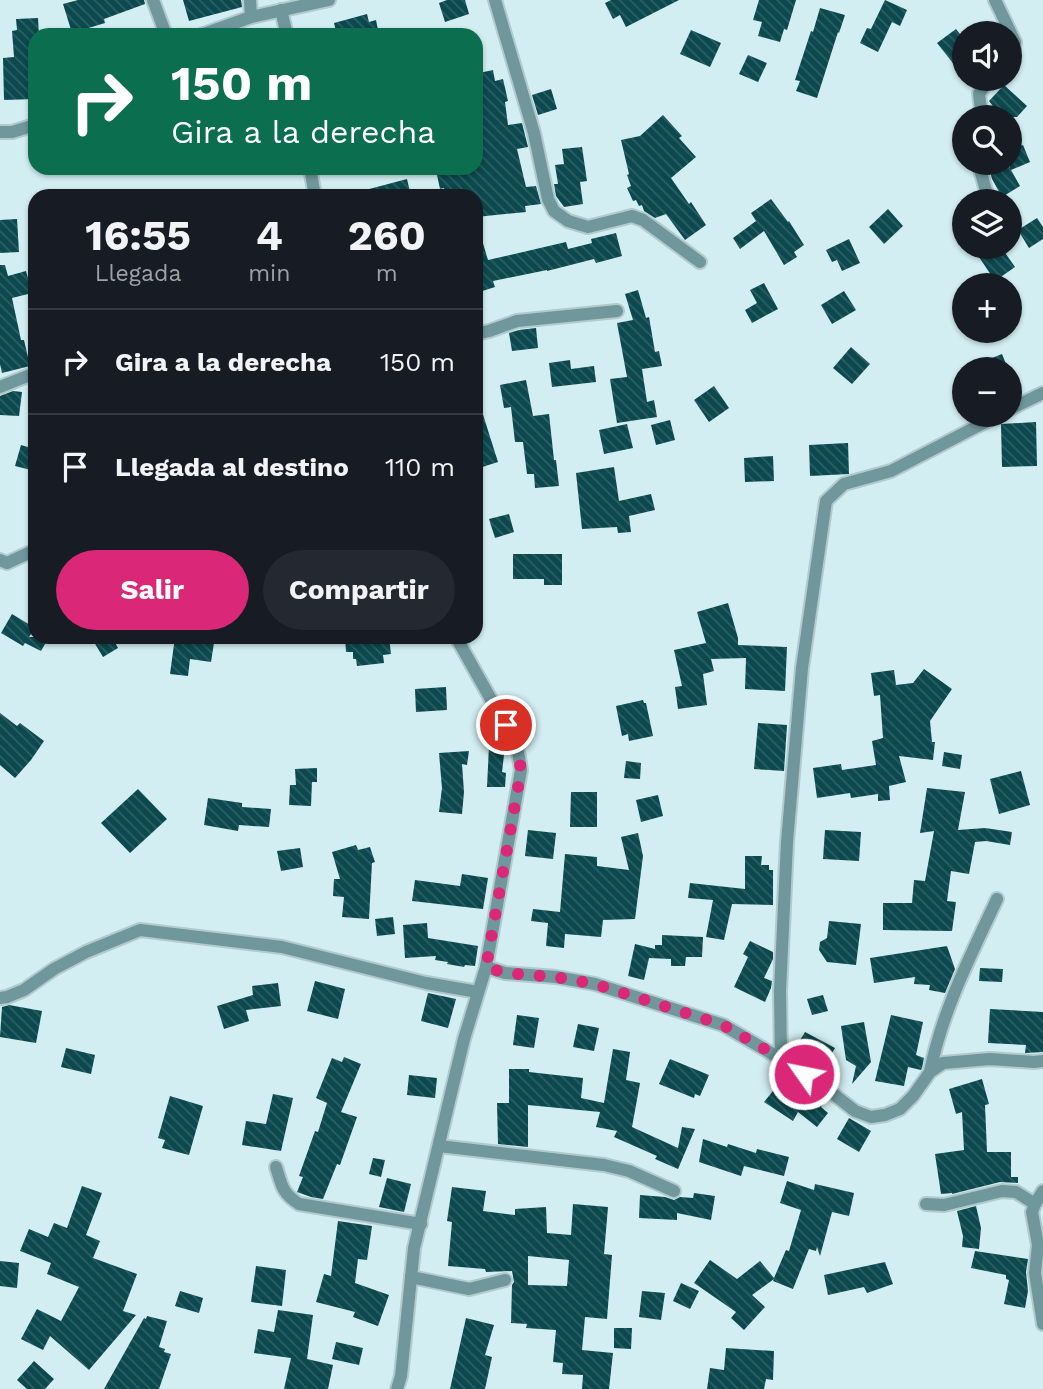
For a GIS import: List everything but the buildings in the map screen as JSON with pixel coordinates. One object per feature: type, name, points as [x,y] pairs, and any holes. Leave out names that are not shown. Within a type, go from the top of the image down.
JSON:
[{"type":"street","points":[[153,0],[163,28]]},
{"type":"street","points":[[250,0],[251,17]]},
{"type":"street","points":[[220,28],[309,2],[329,0]]},
{"type":"street","points":[[495,0],[534,133],[548,200],[554,211],[568,221],[588,227],[632,216],[643,220],[701,262]]},
{"type":"street","points":[[995,0],[1004,21]]},
{"type":"street","points":[[281,10],[285,28]]},
{"type":"street","points":[[0,132],[28,127]]},
{"type":"street","points":[[483,332],[517,321],[617,311]]},
{"type":"street","points":[[0,387],[28,376]]},
{"type":"street","points":[[1022,403],[1043,393]]},
{"type":"street","points":[[782,1059],[780,991],[787,842],[803,668],[826,501],[844,484],[891,471],[976,427]]},
{"type":"street","points":[[0,561],[7,563],[28,553]]},
{"type":"street","points":[[397,1389],[401,1376],[414,1248],[464,1040],[486,967],[521,771],[516,744],[460,644]]},
{"type":"street","points":[[930,1072],[935,1045],[965,967],[998,899]]},
{"type":"street","points":[[0,998],[24,990],[54,969],[86,952],[139,930],[282,947],[426,983],[478,992]]},
{"type":"street","points":[[486,967],[505,973],[556,977],[595,984],[723,1025],[782,1059],[855,1111],[871,1117],[900,1109],[930,1072],[943,1063],[990,1059],[1034,1062],[1043,1060]]},
{"type":"street","points":[[439,1146],[604,1165],[629,1171],[674,1191]]},
{"type":"street","points":[[276,1167],[287,1196],[299,1204],[421,1224]]},
{"type":"street","points":[[1043,1191],[1032,1212],[1038,1251],[1035,1273],[1043,1324]]},
{"type":"street","points":[[926,1204],[944,1205],[1002,1192],[1016,1192],[1035,1204]]},
{"type":"street","points":[[411,1277],[470,1289],[505,1280]]},
{"type":"route","points":[[506,725],[516,744],[521,771],[486,967],[505,973],[556,977],[595,984],[723,1025],[804,1074]]}]
